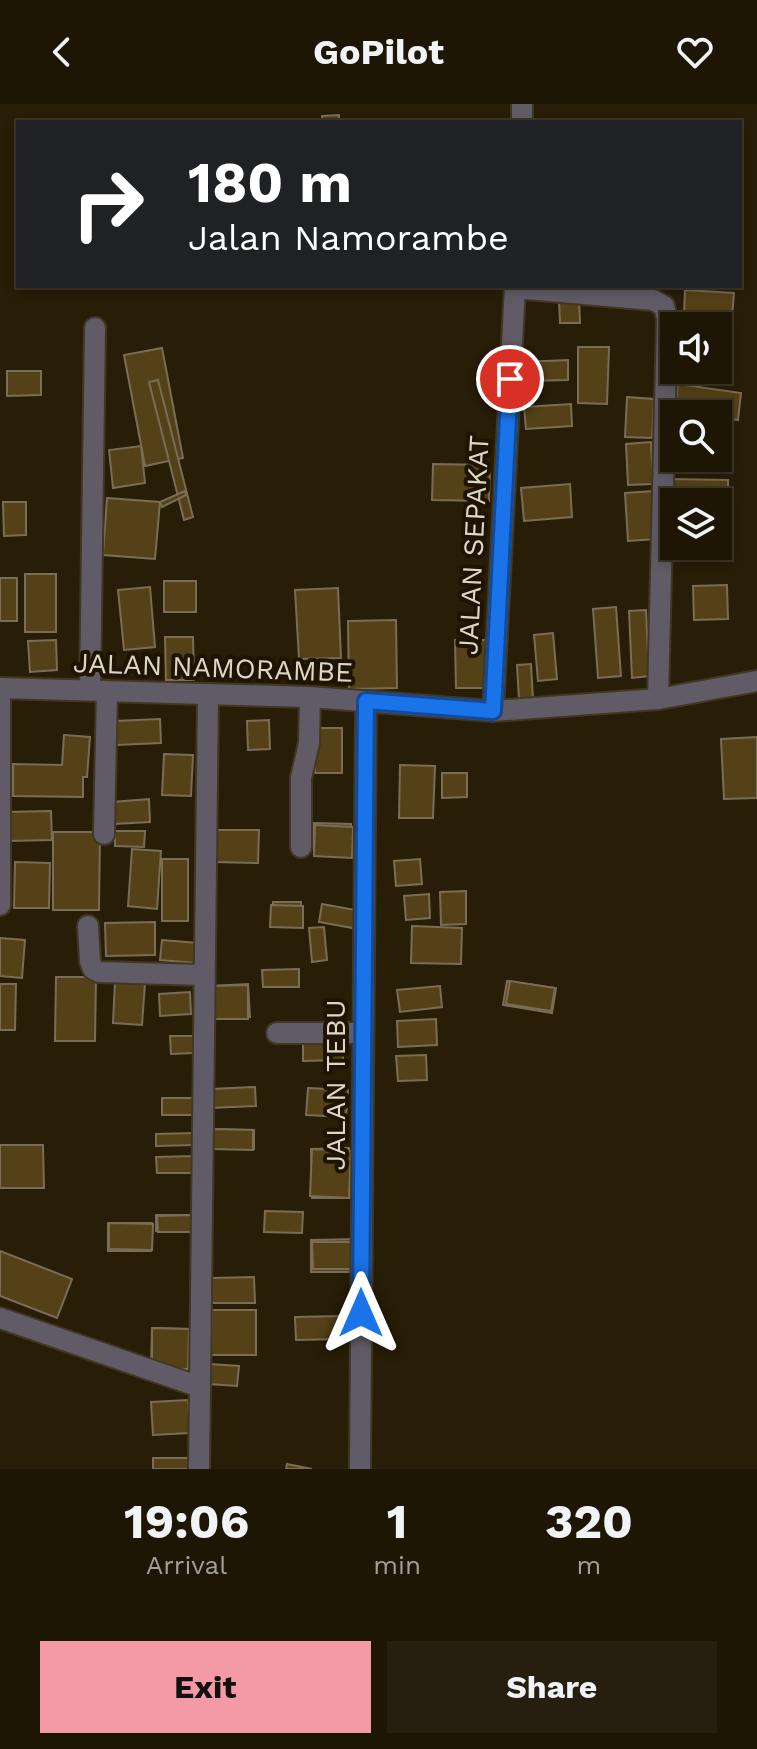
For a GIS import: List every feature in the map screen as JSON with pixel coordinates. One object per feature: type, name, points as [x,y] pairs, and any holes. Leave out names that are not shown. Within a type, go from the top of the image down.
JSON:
[{"type":"street","name":"JALAN SEPAKAT","points":[[493,711],[515,288]]},
{"type":"street","points":[[526,288],[653,300],[664,306],[667,319],[658,699]]},
{"type":"street","points":[[95,328],[98,691],[104,834]]},
{"type":"street","name":"JALAN NAMORAMBE","points":[[0,688],[310,697],[493,711],[658,699],[757,681]]},
{"type":"street","points":[[0,688],[0,905]]},
{"type":"street","points":[[199,1469],[208,694]]},
{"type":"street","points":[[301,847],[301,778],[309,743],[310,697]]},
{"type":"street","name":"JALAN TEBU","points":[[360,1469],[366,701]]},
{"type":"street","points":[[88,926],[90,961],[93,969],[99,972],[203,975]]},
{"type":"street","points":[[277,1033],[363,1033]]},
{"type":"street","points":[[0,1318],[200,1387]]},
{"type":"building","points":[[339,115],[339,120],[322,120],[322,116]]},
{"type":"building","points":[[685,290],[734,293],[732,318],[732,312],[684,312]]},
{"type":"building","points":[[559,300],[579,300],[580,323],[560,323]]},
{"type":"building","points":[[578,347],[609,347],[607,404],[578,403]]},
{"type":"building","points":[[162,348],[183,458],[145,466],[124,355]]},
{"type":"building","points":[[568,360],[568,380],[522,381],[521,362]]},
{"type":"building","points":[[7,371],[41,371],[41,395],[7,396]]},
{"type":"building","points":[[158,380],[193,517],[184,520],[149,382]]},
{"type":"building","points":[[678,384],[741,393],[738,420],[732,419],[732,400],[676,400]]},
{"type":"building","points":[[627,397],[654,399],[652,438],[625,437]]},
{"type":"building","points":[[571,404],[572,426],[526,429],[524,407]]},
{"type":"building","points":[[651,442],[653,484],[628,485],[626,444]]},
{"type":"building","points":[[141,446],[145,483],[113,488],[109,450]]},
{"type":"building","points":[[433,464],[490,465],[489,501],[432,500]]},
{"type":"building","points":[[669,479],[728,480],[728,488],[669,488]]},
{"type":"building","points":[[570,484],[572,517],[524,521],[521,488]]},
{"type":"building","points":[[185,491],[186,495],[162,507],[160,502]]},
{"type":"building","points":[[654,491],[657,539],[628,541],[625,493]]},
{"type":"building","points":[[107,498],[160,502],[155,559],[103,555]]},
{"type":"building","points":[[3,502],[26,502],[26,535],[4,536]]},
{"type":"building","points":[[25,574],[56,574],[56,632],[25,632]]},
{"type":"building","points":[[0,578],[17,578],[17,621],[0,621]]},
{"type":"building","points":[[164,581],[196,581],[196,612],[164,612]]},
{"type":"building","points":[[727,585],[728,619],[694,620],[693,586]]},
{"type":"building","points":[[150,587],[155,647],[124,650],[118,590]]},
{"type":"building","points":[[338,588],[341,658],[299,659],[295,590]]},
{"type":"building","points":[[616,607],[621,676],[598,678],[593,609]]},
{"type":"building","points":[[646,610],[649,676],[632,678],[629,611]]},
{"type":"building","points":[[396,620],[397,688],[349,689],[348,621]]},
{"type":"building","points":[[553,633],[557,679],[538,681],[534,635]]},
{"type":"building","points":[[165,637],[193,637],[194,680],[166,680]]},
{"type":"building","points":[[56,640],[57,670],[30,672],[28,641]]},
{"type":"building","points":[[455,640],[487,640],[488,688],[456,688]]},
{"type":"building","points":[[531,664],[533,700],[519,700],[517,665]]},
{"type":"building","points":[[160,719],[161,743],[116,745],[115,721]]},
{"type":"building","points":[[269,720],[270,749],[248,750],[247,721]]},
{"type":"building","points":[[315,728],[342,728],[342,773],[315,773]]},
{"type":"building","points":[[64,735],[90,737],[83,797],[13,796],[13,764],[62,765]]},
{"type":"building","points":[[757,737],[757,798],[724,799],[721,739]]},
{"type":"building","points":[[164,754],[193,755],[191,796],[162,795]]},
{"type":"building","points":[[400,765],[435,766],[433,818],[399,818]]},
{"type":"building","points":[[442,773],[467,773],[467,797],[442,798]]},
{"type":"building","points":[[149,799],[150,822],[115,824],[113,802]]},
{"type":"building","points":[[51,811],[52,840],[7,841],[6,812]]},
{"type":"building","points":[[314,823],[351,824],[350,854],[314,854]]},
{"type":"building","points":[[315,825],[353,827],[352,858],[314,856]]},
{"type":"building","points":[[214,830],[259,830],[258,863],[213,862]]},
{"type":"building","points":[[115,831],[145,831],[144,847],[115,846]]},
{"type":"building","points":[[53,832],[100,832],[99,910],[53,910]]},
{"type":"building","points":[[132,849],[161,851],[157,909],[128,906]]},
{"type":"building","points":[[162,859],[188,859],[188,921],[162,921]]},
{"type":"building","points":[[420,859],[422,884],[396,886],[394,861]]},
{"type":"building","points":[[15,862],[50,863],[49,908],[14,908]]},
{"type":"building","points":[[466,891],[466,924],[441,925],[440,892]]},
{"type":"building","points":[[429,894],[430,918],[406,920],[404,896]]},
{"type":"building","points":[[273,902],[301,902],[301,925],[273,926]]},
{"type":"building","points":[[322,904],[361,911],[358,929],[319,922]]},
{"type":"building","points":[[271,905],[303,906],[303,928],[270,927]]},
{"type":"building","points":[[155,922],[155,955],[106,956],[105,923]]},
{"type":"building","points":[[412,926],[462,928],[461,964],[411,963]]},
{"type":"building","points":[[324,927],[327,960],[312,962],[309,928]]},
{"type":"building","points":[[0,938],[25,940],[22,978],[0,976]]},
{"type":"building","points":[[162,940],[197,943],[195,963],[160,960]]},
{"type":"building","points":[[299,969],[299,987],[263,987],[262,970]]},
{"type":"building","points":[[56,977],[96,977],[95,1041],[55,1041]]},
{"type":"building","points":[[115,981],[145,983],[142,1025],[113,1023]]},
{"type":"building","points":[[507,981],[556,988],[552,1013],[503,1005]]},
{"type":"building","points":[[510,981],[555,988],[551,1011],[506,1004]]},
{"type":"building","points":[[0,984],[16,984],[15,1030],[0,1030]]},
{"type":"building","points":[[248,984],[250,1017],[212,1018],[211,986]]},
{"type":"building","points":[[248,985],[248,1019],[213,1019],[213,986]]},
{"type":"building","points":[[440,986],[442,1007],[400,1012],[397,990]]},
{"type":"building","points":[[190,992],[191,1014],[160,1016],[159,994]]},
{"type":"building","points":[[436,1019],[437,1045],[398,1047],[397,1021]]},
{"type":"building","points":[[170,1036],[193,1036],[193,1053],[171,1054]]},
{"type":"building","points":[[342,1039],[343,1060],[303,1061],[303,1040]]},
{"type":"building","points":[[426,1055],[427,1080],[398,1081],[396,1056]]},
{"type":"building","points":[[252,1087],[254,1104],[208,1108],[206,1092]]},
{"type":"building","points":[[255,1087],[256,1106],[210,1108],[209,1089]]},
{"type":"building","points":[[308,1088],[348,1090],[346,1117],[306,1115]]},
{"type":"building","points":[[162,1098],[199,1098],[199,1115],[162,1115]]},
{"type":"building","points":[[208,1129],[254,1130],[254,1149],[208,1149]]},
{"type":"building","points":[[211,1129],[253,1130],[253,1150],[211,1149]]},
{"type":"building","points":[[195,1133],[196,1145],[156,1146],[156,1134]]},
{"type":"building","points":[[0,1145],[43,1145],[44,1188],[0,1188]]},
{"type":"building","points":[[349,1148],[350,1198],[312,1198],[311,1149]]},
{"type":"building","points":[[312,1149],[351,1151],[349,1198],[310,1196]]},
{"type":"building","points":[[196,1156],[196,1173],[157,1173],[156,1157]]},
{"type":"building","points":[[265,1211],[303,1212],[302,1233],[264,1232]]},
{"type":"building","points":[[156,1215],[193,1215],[193,1232],[156,1231]]},
{"type":"building","points":[[194,1215],[195,1232],[158,1232],[157,1216]]},
{"type":"building","points":[[108,1223],[152,1223],[151,1251],[108,1251]]},
{"type":"building","points":[[109,1223],[153,1224],[152,1250],[109,1249]]},
{"type":"building","points":[[359,1239],[359,1272],[311,1272],[311,1240]]},
{"type":"building","points":[[312,1242],[355,1242],[355,1269],[313,1269]]},
{"type":"building","points":[[0,1251],[72,1279],[57,1318],[0,1296]]},
{"type":"building","points":[[254,1277],[255,1303],[212,1303],[212,1278]]},
{"type":"building","points":[[212,1310],[256,1310],[256,1355],[211,1355]]},
{"type":"building","points":[[341,1316],[342,1339],[296,1340],[295,1317]]},
{"type":"building","points":[[152,1328],[189,1329],[188,1369],[151,1367]]},
{"type":"building","points":[[152,1328],[189,1329],[188,1369],[152,1368]]},
{"type":"building","points":[[210,1364],[239,1366],[237,1386],[209,1384]]},
{"type":"building","points":[[188,1400],[190,1433],[153,1435],[151,1402]]},
{"type":"building","points":[[153,1458],[190,1458],[190,1469],[153,1469]]},
{"type":"building","points":[[287,1464],[312,1469],[286,1469]]},
{"type":"route","points":[[361,1313],[366,701],[493,711],[510,379]]}]
